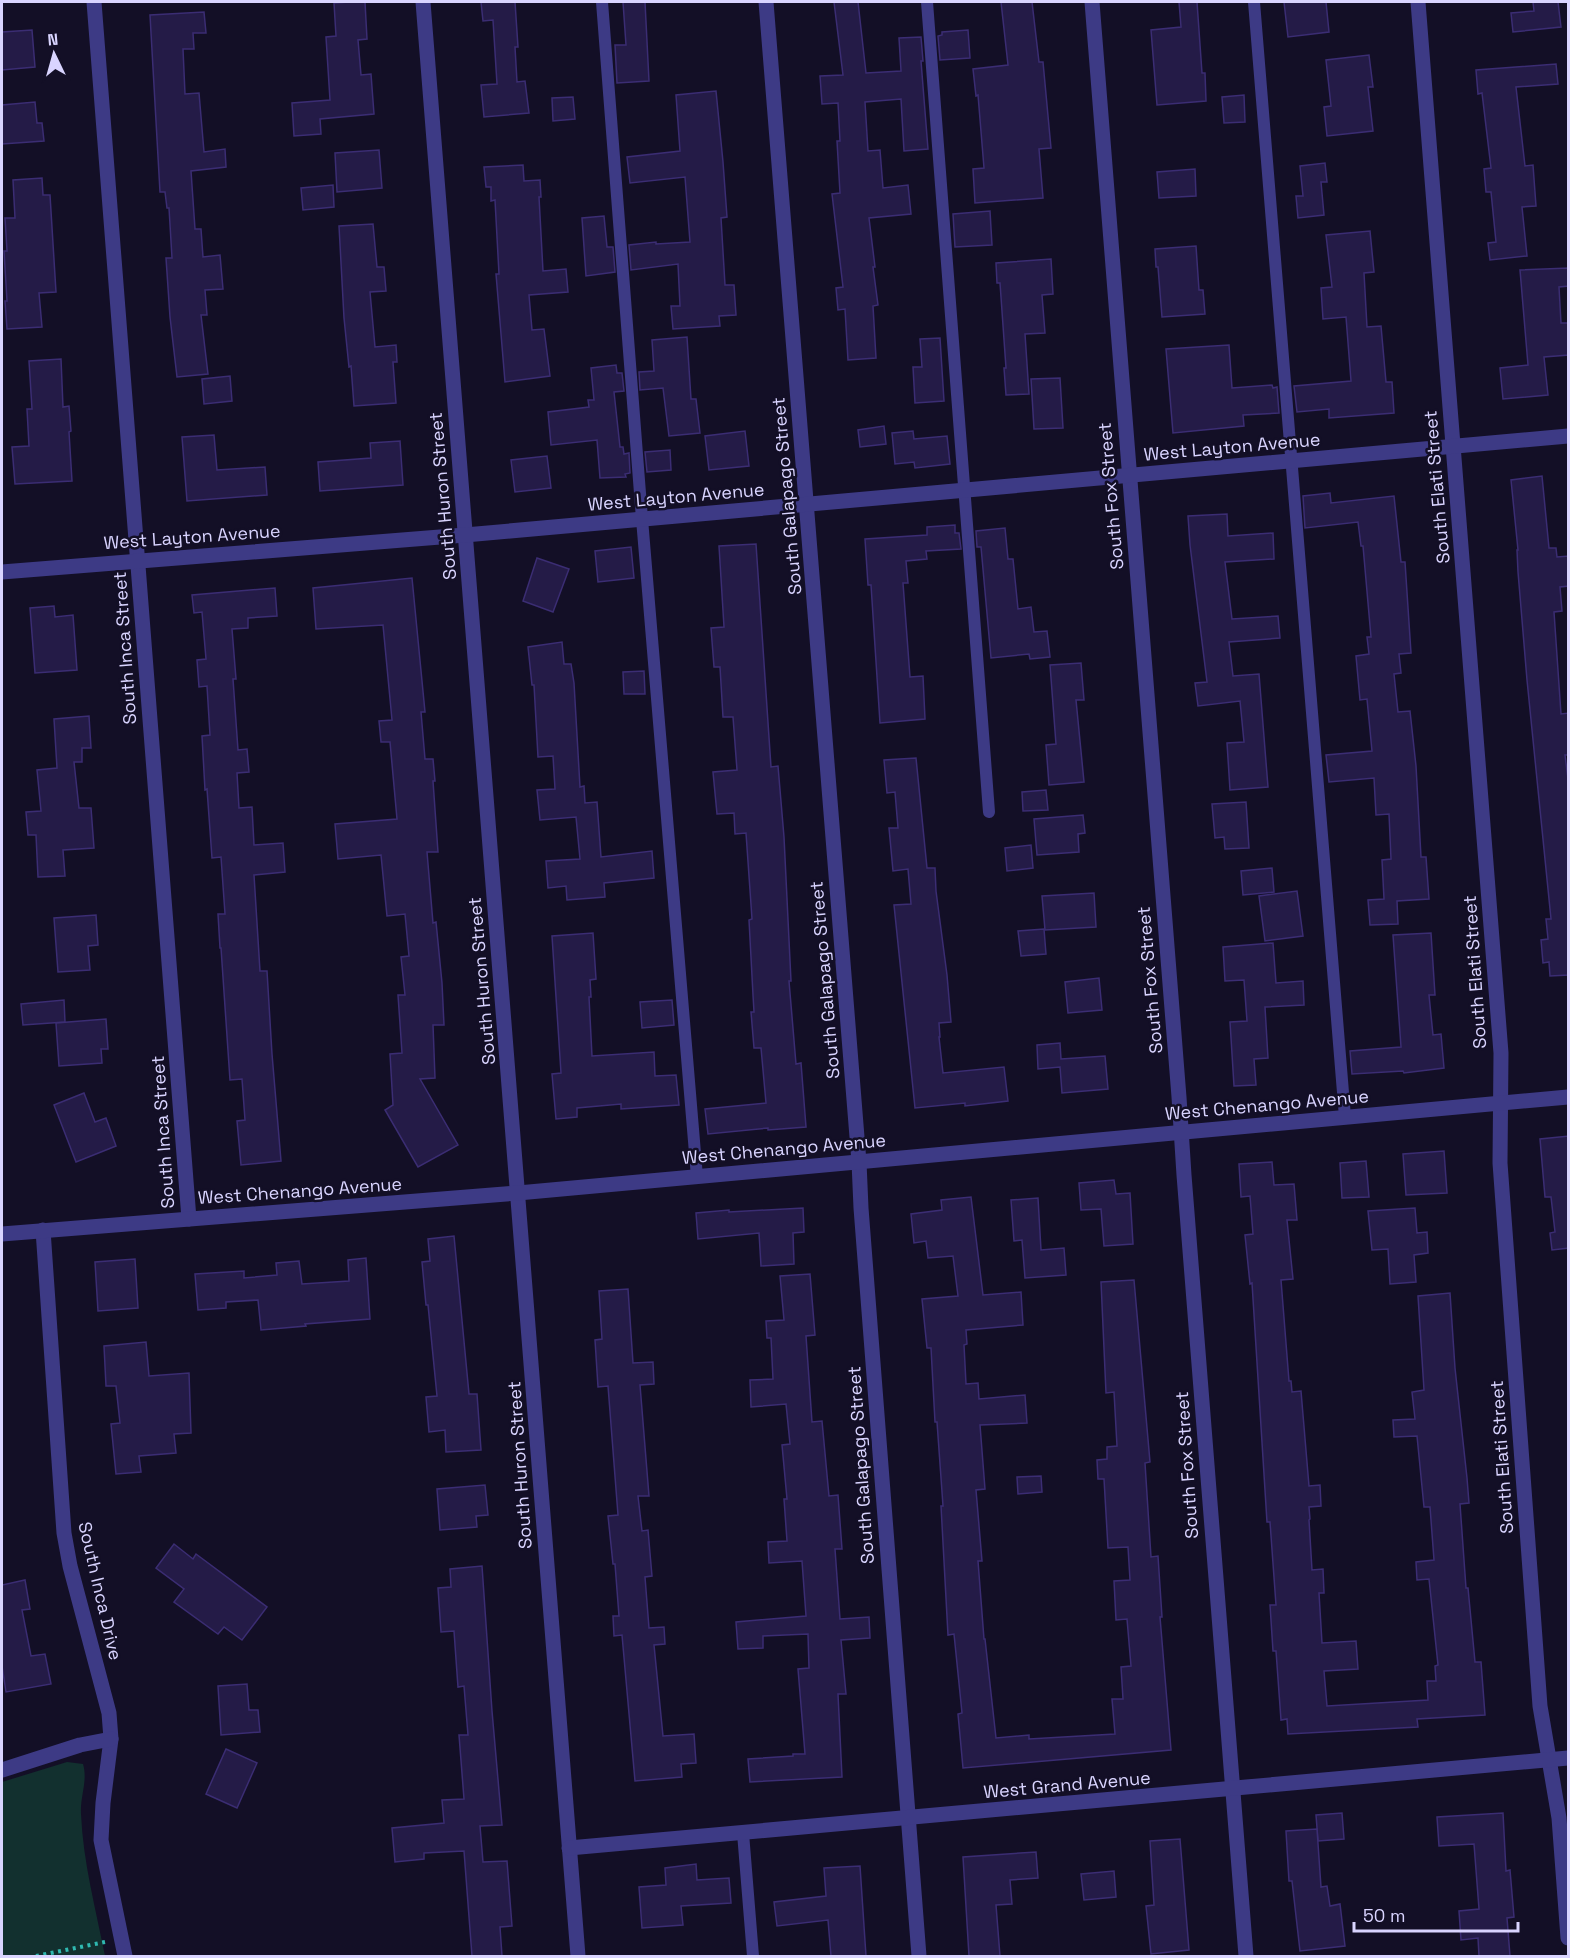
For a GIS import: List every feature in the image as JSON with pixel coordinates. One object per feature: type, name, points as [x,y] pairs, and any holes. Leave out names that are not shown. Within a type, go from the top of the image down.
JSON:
[{"type":"street","name":"South Inca Street","points":[[94,2],[189,1219]]},
{"type":"street","name":"South Huron Street","points":[[423,2],[578,1956]]},
{"type":"street","name":"South Galapago Street","points":[[766,2],[859,1162],[919,1956]]},
{"type":"street","name":"South Fox Street","points":[[1092,2],[1231,1790],[1246,1956]]},
{"type":"street","name":"South Elati Street","points":[[1419,2],[1501,1053],[1499,1154],[1540,1706],[1559,1818],[1569,1938]]},
{"type":"street","name":"West Layton Avenue","points":[[2,572],[465,535],[1569,436]]},
{"type":"street","name":"West Chenango Avenue","points":[[2,1234],[518,1193],[1569,1097]]},
{"type":"street","name":"South Inca Drive","points":[[43,1230],[64,1533],[70,1566],[106,1698],[111,1739],[101,1840],[124,1956]]},
{"type":"street","points":[[2,1770],[80,1744],[111,1739]]},
{"type":"street","name":"West Grand Avenue","points":[[569,1848],[1569,1758]]},
{"type":"lane","points":[[602,2],[697,1177]]},
{"type":"lane","points":[[927,2],[989,812]]},
{"type":"lane","points":[[1254,2],[1345,1117]]},
{"type":"lane","points":[[743,1833],[753,1956]]},
{"type":"path","points":[[36,1956],[86,1947]]},
{"type":"green space","points":[[67,1762],[83,1764],[84,1783],[81,1807],[84,1850],[105,1956],[2,1956],[2,1782]]},
{"type":"building","points":[[365,2],[367,39],[358,40],[361,75],[371,74],[374,114],[320,119],[321,134],[294,136],[292,103],[330,100],[326,37],[336,36],[334,3]]},
{"type":"building","points":[[481,2],[515,2],[518,47],[515,47],[517,82],[525,81],[529,113],[484,117],[481,85],[497,84],[493,20],[483,21]]},
{"type":"building","points":[[623,2],[645,2],[649,81],[617,83],[615,45],[626,45]]},
{"type":"building","points":[[834,2],[858,2],[866,73],[901,71],[899,38],[921,37],[928,149],[904,151],[901,99],[865,102],[868,151],[880,150],[883,188],[908,185],[911,214],[869,218],[878,305],[873,306],[876,358],[848,360],[845,309],[838,310],[836,288],[843,287],[832,194],[840,193],[837,141],[840,141],[838,103],[822,104],[820,76],[843,75]]},
{"type":"building","points":[[1001,2],[1032,2],[1039,62],[1043,62],[1051,148],[1039,149],[1043,198],[975,203],[973,169],[984,168],[978,95],[976,96],[973,69],[1008,65]]},
{"type":"building","points":[[1179,2],[1197,2],[1206,101],[1157,105],[1151,30],[1181,27]]},
{"type":"building","points":[[1284,2],[1326,2],[1329,32],[1288,37]]},
{"type":"building","points":[[1533,2],[1558,2],[1561,27],[1513,32],[1511,13],[1534,11]]},
{"type":"building","points":[[204,12],[206,33],[193,33],[194,49],[183,49],[185,94],[199,93],[204,152],[225,149],[226,167],[191,171],[195,229],[201,229],[203,257],[220,255],[223,289],[205,290],[207,315],[201,315],[208,374],[177,377],[166,258],[172,258],[169,208],[167,208],[165,192],[160,192],[150,15]]},
{"type":"building","points":[[32,30],[35,67],[2,70],[2,32]]},
{"type":"building","points":[[968,30],[970,58],[940,60],[938,36],[942,35],[942,32]]},
{"type":"building","points":[[1369,55],[1373,87],[1368,87],[1373,131],[1327,136],[1324,107],[1331,106],[1326,60]]},
{"type":"building","points":[[1556,64],[1558,84],[1516,87],[1525,166],[1533,165],[1536,206],[1522,207],[1527,256],[1490,260],[1488,243],[1496,242],[1491,192],[1486,192],[1484,169],[1491,168],[1482,93],[1478,94],[1476,70]]},
{"type":"building","points":[[716,91],[727,217],[721,218],[725,285],[734,285],[736,315],[719,316],[720,326],[673,329],[671,306],[680,306],[678,264],[631,270],[629,245],[690,242],[685,177],[630,183],[627,157],[680,151],[676,95]]},
{"type":"building","points":[[1244,95],[1245,122],[1224,123],[1222,97]]},
{"type":"building","points":[[573,97],[575,119],[553,121],[552,98]]},
{"type":"building","points":[[35,102],[37,123],[42,123],[44,141],[2,144],[2,105]]},
{"type":"building","points":[[379,150],[382,188],[337,192],[335,153]]},
{"type":"building","points":[[1325,163],[1327,182],[1321,182],[1324,215],[1298,218],[1296,196],[1303,196],[1300,166]]},
{"type":"building","points":[[523,165],[524,181],[540,180],[543,271],[566,269],[568,292],[529,295],[532,330],[544,329],[550,376],[505,382],[496,274],[499,274],[495,200],[491,201],[491,187],[486,187],[484,167]]},
{"type":"building","points":[[1195,169],[1196,196],[1159,198],[1157,172]]},
{"type":"building","points":[[42,178],[43,195],[50,195],[56,292],[39,293],[42,327],[7,329],[5,218],[15,218],[13,180]]},
{"type":"building","points":[[333,185],[334,207],[303,210],[301,188]]},
{"type":"building","points":[[990,211],[992,245],[955,247],[953,214]]},
{"type":"building","points":[[604,216],[607,247],[613,247],[615,272],[586,276],[582,218]]},
{"type":"building","points":[[373,224],[377,267],[384,267],[386,291],[370,292],[375,347],[396,345],[397,362],[393,362],[396,403],[354,406],[344,318],[339,226]]},
{"type":"building","points":[[1370,231],[1374,272],[1364,273],[1367,327],[1381,326],[1386,382],[1392,382],[1394,413],[1329,418],[1329,409],[1297,412],[1294,386],[1351,381],[1346,317],[1323,319],[1321,288],[1332,287],[1326,235]]},
{"type":"building","points":[[1196,246],[1199,290],[1203,290],[1205,314],[1162,317],[1155,249]]},
{"type":"building","points":[[1051,259],[1053,294],[1042,295],[1045,333],[1025,334],[1029,394],[1006,395],[1000,283],[997,283],[996,263]]},
{"type":"building","points":[[1569,268],[1569,286],[1559,287],[1561,323],[1569,323],[1569,355],[1544,357],[1548,395],[1503,399],[1500,368],[1528,365],[1520,270]]},
{"type":"building","points":[[687,337],[691,399],[696,399],[700,433],[669,436],[663,388],[640,390],[639,372],[654,371],[652,340]]},
{"type":"building","points":[[940,338],[944,401],[915,403],[913,367],[922,367],[920,339]]},
{"type":"building","points":[[1229,345],[1232,388],[1272,385],[1273,388],[1277,387],[1279,413],[1243,415],[1244,426],[1173,433],[1166,349]]},
{"type":"building","points":[[61,359],[63,407],[69,406],[72,481],[15,484],[12,447],[29,446],[27,409],[32,409],[29,361]]},
{"type":"building","points":[[616,365],[617,373],[622,373],[624,391],[614,392],[620,447],[623,447],[624,454],[629,453],[630,473],[625,474],[626,477],[600,478],[597,440],[551,445],[548,412],[589,407],[588,400],[594,400],[591,368]]},
{"type":"building","points":[[230,376],[232,401],[204,404],[202,379]]},
{"type":"building","points":[[1060,378],[1063,428],[1034,429],[1031,379]]},
{"type":"building","points":[[884,426],[886,444],[860,447],[858,430]]},
{"type":"building","points":[[745,431],[749,466],[709,470],[705,436]]},
{"type":"building","points":[[913,431],[914,439],[947,436],[950,464],[915,468],[914,462],[895,464],[892,433]]},
{"type":"building","points":[[214,435],[217,470],[265,467],[267,495],[187,501],[182,437]]},
{"type":"building","points":[[400,441],[403,485],[320,491],[318,462],[371,458],[370,443]]},
{"type":"building","points":[[670,450],[671,470],[647,472],[645,452]]},
{"type":"building","points":[[547,456],[551,488],[515,492],[511,460]]},
{"type":"building","points":[[1542,476],[1549,548],[1556,548],[1557,557],[1569,556],[1569,586],[1560,587],[1562,611],[1554,612],[1561,714],[1569,713],[1569,755],[1565,755],[1569,787],[1569,975],[1550,976],[1549,962],[1543,963],[1541,940],[1548,939],[1546,919],[1551,919],[1527,680],[1511,480]]},
{"type":"building","points":[[1330,493],[1331,503],[1394,496],[1401,562],[1405,562],[1411,653],[1399,654],[1401,673],[1394,674],[1398,712],[1410,711],[1416,766],[1421,857],[1426,857],[1429,899],[1397,901],[1398,924],[1370,925],[1368,900],[1384,899],[1382,860],[1391,859],[1389,814],[1376,815],[1374,778],[1329,782],[1326,755],[1372,751],[1367,699],[1360,700],[1356,656],[1369,654],[1367,637],[1371,637],[1363,546],[1361,546],[1358,522],[1305,528],[1303,496]]},
{"type":"building","points":[[1227,514],[1228,536],[1273,533],[1274,559],[1225,562],[1232,619],[1278,616],[1280,638],[1229,642],[1233,676],[1259,674],[1268,787],[1230,790],[1227,743],[1244,742],[1240,701],[1198,706],[1195,683],[1207,682],[1188,516]]},
{"type":"building","points":[[955,525],[955,533],[959,533],[961,549],[926,551],[927,559],[906,561],[908,583],[903,583],[910,677],[923,676],[925,719],[880,723],[871,585],[868,585],[865,539],[927,535],[927,527]]},
{"type":"building","points":[[1005,528],[1008,559],[1013,559],[1018,609],[1031,607],[1034,632],[1047,631],[1050,657],[1030,659],[1029,654],[991,658],[981,547],[977,547],[976,531]]},
{"type":"building","points":[[756,544],[771,767],[778,766],[784,837],[791,981],[789,981],[796,1064],[801,1063],[806,1127],[708,1134],[705,1109],[766,1103],[761,1048],[754,1048],[751,1012],[754,1012],[749,920],[752,919],[746,833],[735,834],[734,813],[717,814],[713,772],[737,770],[733,717],[723,717],[720,667],[714,667],[711,628],[724,627],[719,546]]},
{"type":"building","points":[[631,547],[634,578],[598,582],[595,551]]},
{"type":"building","points":[[537,558],[569,569],[553,612],[523,601]]},
{"type":"building","points":[[412,578],[425,712],[421,712],[425,759],[433,759],[435,781],[433,781],[438,852],[427,852],[433,923],[436,922],[442,983],[444,1025],[433,1025],[435,1078],[420,1079],[458,1145],[418,1167],[385,1110],[393,1105],[390,1054],[402,1053],[398,995],[405,995],[401,957],[409,956],[405,914],[387,916],[381,855],[338,859],[335,824],[397,819],[390,742],[381,742],[379,721],[392,720],[383,625],[316,629],[313,588]]},
{"type":"building","points":[[275,588],[277,616],[248,618],[248,628],[232,629],[238,750],[247,749],[249,772],[237,773],[239,808],[252,807],[254,845],[283,843],[285,872],[254,875],[260,971],[267,971],[281,1161],[241,1165],[237,1121],[245,1120],[242,1079],[230,1080],[218,914],[225,914],[221,857],[212,858],[207,789],[205,790],[202,736],[210,735],[207,686],[199,687],[197,660],[206,659],[202,612],[194,613],[192,595]]},
{"type":"building","points":[[54,606],[55,617],[73,615],[77,670],[35,673],[30,608]]},
{"type":"building","points":[[562,642],[564,664],[571,664],[574,683],[580,787],[584,786],[585,803],[597,802],[601,857],[652,851],[654,878],[604,883],[605,897],[567,900],[566,886],[548,888],[546,861],[580,859],[576,817],[540,820],[537,790],[555,789],[553,756],[538,757],[534,685],[532,685],[528,647]]},
{"type":"building","points":[[1081,663],[1084,700],[1076,700],[1084,782],[1049,785],[1046,745],[1056,744],[1050,665]]},
{"type":"building","points":[[644,671],[645,694],[624,694],[623,672]]},
{"type":"building","points":[[89,716],[91,748],[82,748],[82,762],[74,762],[79,808],[91,808],[94,848],[63,850],[65,876],[38,877],[36,835],[28,835],[26,812],[41,811],[37,770],[57,768],[54,719]]},
{"type":"building","points":[[916,758],[927,868],[935,868],[947,975],[951,1022],[939,1023],[943,1073],[1004,1067],[1008,1101],[915,1108],[894,905],[911,904],[908,869],[893,871],[889,828],[898,828],[895,792],[887,793],[884,760]]},
{"type":"building","points":[[1046,790],[1048,810],[1023,811],[1022,792]]},
{"type":"building","points":[[1246,802],[1249,848],[1225,849],[1224,837],[1215,838],[1212,804]]},
{"type":"building","points":[[1083,815],[1085,833],[1078,834],[1079,852],[1037,855],[1034,819]]},
{"type":"building","points":[[1031,845],[1033,868],[1007,871],[1005,848]]},
{"type":"building","points":[[1272,868],[1274,892],[1243,895],[1241,871]]},
{"type":"building","points":[[1297,891],[1303,936],[1265,941],[1259,896]]},
{"type":"building","points":[[1094,893],[1096,927],[1045,930],[1042,896]]},
{"type":"building","points":[[96,915],[98,945],[88,946],[90,970],[58,972],[54,918]]},
{"type":"building","points":[[1044,929],[1046,954],[1021,956],[1018,931]]},
{"type":"building","points":[[593,933],[596,979],[590,980],[591,997],[589,997],[592,1056],[654,1052],[655,1076],[676,1075],[679,1105],[621,1109],[621,1104],[577,1108],[577,1117],[556,1119],[552,1074],[561,1073],[552,936]]},
{"type":"building","points":[[1431,933],[1435,995],[1429,995],[1433,1035],[1441,1034],[1444,1068],[1404,1073],[1403,1071],[1352,1074],[1350,1051],[1401,1047],[1393,935]]},
{"type":"building","points":[[1273,943],[1276,983],[1303,981],[1304,1005],[1265,1007],[1268,1058],[1254,1059],[1256,1085],[1234,1086],[1230,1022],[1247,1021],[1244,980],[1225,981],[1223,947]]},
{"type":"building","points":[[1099,978],[1102,1010],[1068,1013],[1065,982]]},
{"type":"building","points":[[64,1000],[65,1022],[23,1025],[21,1004]]},
{"type":"building","points":[[672,1000],[674,1025],[642,1028],[640,1002]]},
{"type":"building","points":[[106,1019],[108,1049],[101,1049],[102,1063],[59,1066],[56,1023]]},
{"type":"building","points":[[1060,1043],[1061,1059],[1105,1056],[1108,1089],[1062,1093],[1060,1067],[1038,1069],[1037,1045]]},
{"type":"building","points":[[84,1093],[95,1122],[106,1118],[116,1146],[76,1162],[54,1105]]},
{"type":"building","points":[[1569,1136],[1569,1248],[1552,1250],[1550,1233],[1555,1232],[1551,1197],[1545,1197],[1540,1139]]},
{"type":"building","points":[[1444,1151],[1447,1193],[1406,1195],[1403,1154]]},
{"type":"building","points":[[1366,1161],[1369,1197],[1342,1198],[1340,1163]]},
{"type":"building","points":[[1272,1162],[1274,1185],[1294,1184],[1297,1220],[1287,1220],[1293,1279],[1281,1280],[1289,1381],[1291,1381],[1292,1392],[1301,1391],[1309,1486],[1320,1485],[1321,1506],[1309,1507],[1309,1520],[1312,1570],[1323,1569],[1324,1593],[1319,1593],[1322,1643],[1356,1641],[1358,1669],[1324,1671],[1327,1706],[1428,1700],[1427,1681],[1436,1681],[1435,1666],[1438,1665],[1429,1579],[1417,1580],[1416,1562],[1434,1560],[1430,1507],[1424,1507],[1417,1436],[1394,1437],[1393,1420],[1415,1419],[1412,1392],[1424,1390],[1418,1296],[1450,1293],[1469,1503],[1460,1504],[1466,1588],[1468,1588],[1475,1662],[1481,1662],[1485,1715],[1417,1719],[1418,1727],[1288,1734],[1287,1719],[1281,1720],[1270,1605],[1276,1605],[1270,1522],[1267,1522],[1252,1283],[1250,1284],[1245,1235],[1253,1234],[1250,1196],[1241,1197],[1239,1164]]},
{"type":"building","points":[[1114,1180],[1116,1194],[1130,1193],[1133,1244],[1104,1246],[1101,1209],[1081,1210],[1079,1183]]},
{"type":"building","points":[[971,1197],[983,1295],[1021,1292],[1023,1325],[966,1330],[967,1344],[964,1345],[966,1384],[978,1383],[979,1399],[1025,1395],[1027,1423],[980,1425],[985,1489],[976,1490],[982,1561],[978,1561],[984,1639],[996,1738],[1029,1735],[1029,1739],[1115,1734],[1112,1699],[1123,1699],[1121,1667],[1131,1666],[1127,1619],[1116,1620],[1114,1581],[1130,1580],[1128,1547],[1108,1548],[1104,1479],[1098,1479],[1097,1460],[1107,1459],[1107,1447],[1117,1446],[1114,1392],[1106,1393],[1101,1282],[1134,1280],[1150,1462],[1145,1463],[1151,1557],[1158,1556],[1162,1617],[1160,1617],[1171,1750],[963,1768],[958,1714],[962,1713],[954,1634],[948,1635],[941,1506],[943,1506],[931,1348],[927,1348],[922,1299],[958,1296],[953,1256],[928,1258],[926,1241],[914,1243],[911,1214],[942,1210],[941,1200]]},
{"type":"building","points":[[1038,1198],[1041,1250],[1064,1248],[1066,1275],[1025,1278],[1022,1240],[1014,1241],[1011,1200]]},
{"type":"building","points":[[803,1208],[804,1232],[793,1233],[794,1264],[761,1266],[759,1233],[698,1239],[696,1213]]},
{"type":"building","points":[[1415,1208],[1417,1233],[1427,1232],[1428,1253],[1414,1255],[1416,1282],[1390,1284],[1388,1249],[1372,1250],[1368,1211]]},
{"type":"building","points":[[454,1236],[469,1394],[477,1394],[481,1450],[446,1452],[445,1430],[429,1432],[426,1397],[437,1396],[422,1262],[430,1261],[428,1239]]},
{"type":"building","points":[[366,1258],[370,1319],[261,1330],[258,1300],[226,1302],[226,1308],[198,1310],[195,1274],[244,1271],[244,1278],[277,1275],[276,1263],[299,1261],[302,1284],[349,1281],[348,1260]]},
{"type":"building","points":[[135,1259],[138,1308],[98,1311],[95,1262]]},
{"type":"building","points":[[810,1274],[815,1335],[806,1336],[812,1422],[822,1421],[829,1496],[838,1495],[842,1549],[835,1549],[840,1619],[869,1617],[870,1638],[841,1640],[846,1694],[838,1694],[842,1777],[750,1782],[748,1759],[805,1754],[798,1669],[809,1668],[808,1634],[763,1636],[763,1648],[738,1649],[736,1622],[806,1616],[802,1561],[769,1563],[768,1542],[787,1541],[784,1499],[787,1499],[782,1445],[790,1444],[786,1404],[751,1407],[750,1380],[773,1379],[771,1338],[767,1338],[766,1321],[784,1320],[780,1276]]},
{"type":"building","points":[[628,1289],[633,1363],[653,1362],[654,1384],[640,1385],[649,1496],[638,1496],[642,1531],[648,1530],[652,1576],[645,1577],[649,1628],[664,1627],[665,1644],[654,1645],[663,1736],[694,1734],[696,1763],[681,1764],[682,1777],[635,1781],[622,1635],[614,1636],[613,1616],[619,1616],[608,1516],[618,1515],[608,1386],[598,1387],[595,1340],[602,1339],[599,1291]]},
{"type":"building","points":[[146,1342],[149,1376],[189,1373],[191,1433],[174,1434],[176,1453],[139,1456],[141,1472],[116,1474],[111,1424],[120,1423],[116,1386],[106,1386],[104,1346]]},
{"type":"building","points":[[1041,1476],[1042,1492],[1018,1494],[1017,1477]]},
{"type":"building","points":[[485,1485],[488,1515],[476,1516],[477,1527],[440,1530],[437,1489]]},
{"type":"building","points":[[174,1544],[193,1559],[196,1554],[267,1607],[242,1640],[224,1627],[218,1634],[174,1602],[184,1589],[156,1568]]},
{"type":"building","points":[[482,1566],[502,1825],[480,1826],[483,1862],[507,1861],[512,1926],[500,1927],[502,1956],[472,1956],[464,1851],[424,1853],[424,1859],[395,1862],[392,1828],[444,1823],[442,1800],[464,1799],[459,1735],[468,1735],[464,1686],[458,1687],[454,1631],[441,1632],[438,1588],[451,1587],[450,1569]]},
{"type":"building","points":[[25,1580],[30,1609],[22,1610],[31,1656],[45,1654],[51,1684],[6,1692],[2,1666],[2,1585]]},
{"type":"building","points":[[247,1684],[249,1710],[258,1710],[260,1732],[221,1735],[218,1686]]},
{"type":"building","points":[[226,1749],[257,1763],[237,1808],[206,1794]]},
{"type":"building","points":[[1342,1813],[1344,1839],[1318,1841],[1316,1815]]},
{"type":"building","points":[[1503,1813],[1506,1871],[1510,1870],[1514,1917],[1507,1918],[1510,1956],[1479,1956],[1478,1938],[1461,1940],[1459,1911],[1479,1909],[1474,1844],[1439,1846],[1437,1817]]},
{"type":"building","points":[[1317,1829],[1321,1887],[1327,1886],[1330,1906],[1340,1904],[1345,1946],[1300,1951],[1292,1881],[1289,1881],[1286,1831]]},
{"type":"building","points":[[1180,1839],[1189,1950],[1151,1954],[1146,1906],[1154,1905],[1150,1841]]},
{"type":"building","points":[[1036,1852],[1038,1878],[1010,1880],[1012,1904],[996,1905],[1000,1956],[969,1956],[963,1857]]},
{"type":"building","points":[[696,1864],[697,1880],[729,1878],[731,1903],[681,1906],[683,1925],[642,1928],[639,1887],[666,1885],[665,1868]]},
{"type":"building","points":[[860,1866],[866,1956],[831,1956],[828,1920],[777,1926],[774,1902],[826,1896],[824,1868]]},
{"type":"building","points":[[1114,1871],[1116,1897],[1084,1900],[1081,1874]]}]
